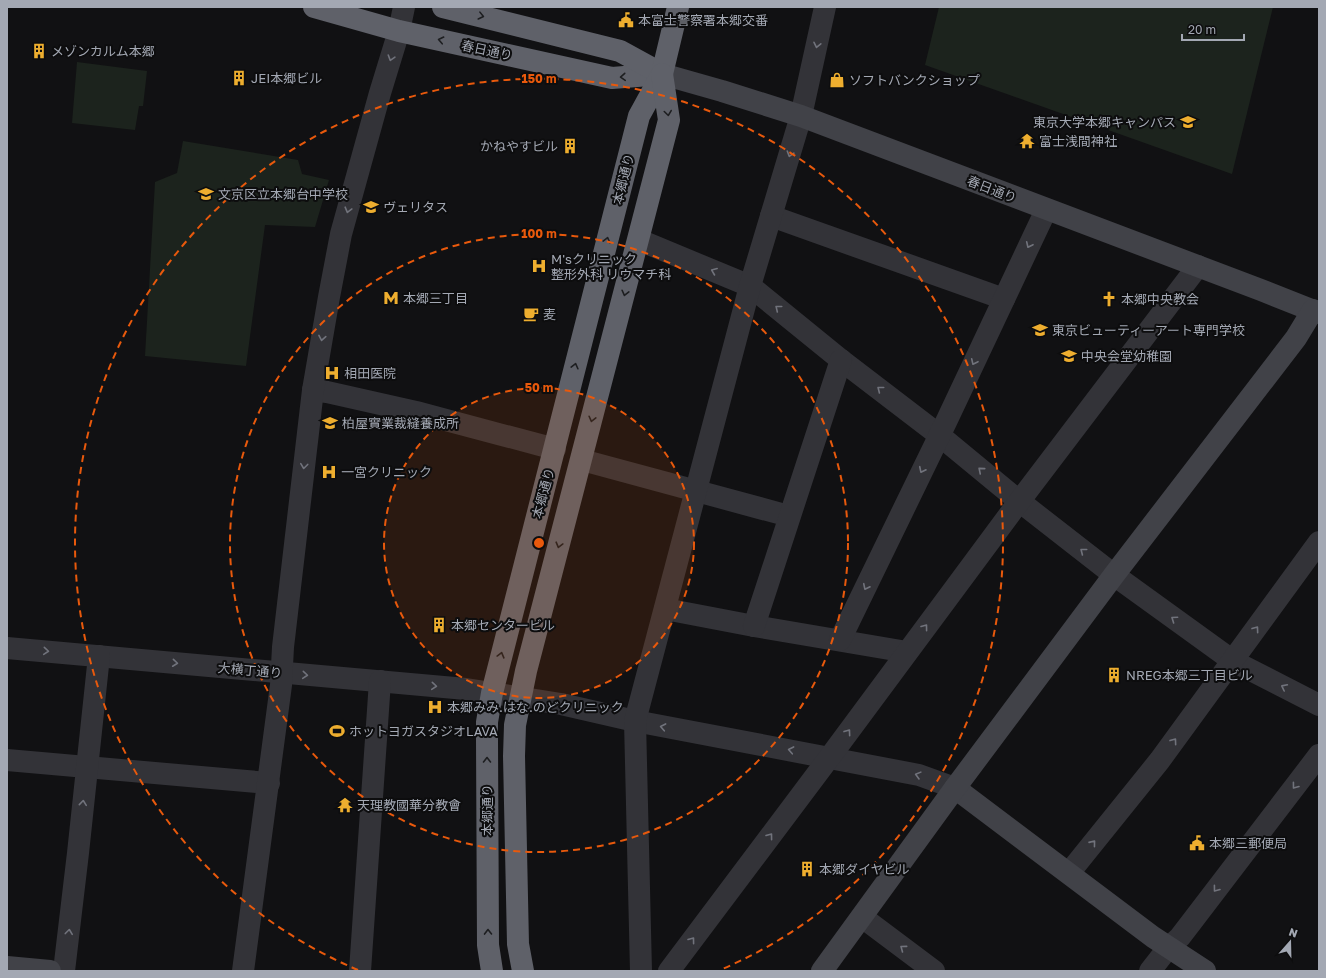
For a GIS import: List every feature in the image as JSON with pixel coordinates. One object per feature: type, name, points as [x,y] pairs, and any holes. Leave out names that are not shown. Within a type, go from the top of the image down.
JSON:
[{"type":"highway","name":"春日通り","points":[[314,7],[399,31],[612,78],[662,74]]},
{"type":"highway","name":"春日通り","points":[[443,7],[620,51],[662,74]]},
{"type":"highway","name":"本郷通り","points":[[492,971],[488,938],[487,722],[492,693],[639,116],[662,74],[678,7]]},
{"type":"highway","name":"本郷通り","points":[[523,971],[518,944],[514,756],[515,724],[520,698],[669,120],[662,74]]},
{"type":"street","points":[[243,971],[269,783],[282,673],[283,647],[313,390],[341,234],[380,93],[399,31],[404,7]]},
{"type":"street","points":[[641,971],[635,721],[750,286],[801,116],[825,7]]},
{"type":"street","name":"春日通り","points":[[662,74],[801,116],[1316,312]]},
{"type":"street","points":[[840,640],[1046,210]]},
{"type":"street","points":[[771,216],[1004,299]]},
{"type":"street","points":[[639,240],[750,286],[841,360],[939,435],[1019,501],[1114,576],[1233,660],[1319,705]]},
{"type":"street","points":[[669,971],[830,758],[1019,501],[1198,266]]},
{"type":"street","points":[[822,971],[955,788],[1114,576],[1316,312]]},
{"type":"street","points":[[754,626],[841,360]]},
{"type":"street","points":[[313,390],[416,412],[554,449]]},
{"type":"street","points":[[582,460],[789,516]]},
{"type":"street","points":[[1070,873],[1160,760],[1319,542]]},
{"type":"street","points":[[665,609],[907,652]]},
{"type":"street","name":"大横丁通り","points":[[7,648],[466,689],[561,704],[635,721],[919,775],[955,788]]},
{"type":"street","points":[[64,971],[99,656]]},
{"type":"street","points":[[360,971],[380,681]]},
{"type":"street","points":[[1150,971],[1186,928],[1319,755]]},
{"type":"street","points":[[7,760],[269,783]]},
{"type":"street","points":[[955,788],[1168,948],[1205,971]]},
{"type":"street","points":[[862,917],[934,971]]},
{"type":"street","points":[[7,967],[50,971]]},
{"type":"shaded area","name":"東京大学本郷キャンパス","points":[[939,7],[1273,7],[1232,174],[925,65]]},
{"type":"shaded area","points":[[77,62],[147,71],[143,106],[139,106],[135,130],[72,123]]},
{"type":"shaded area","points":[[183,141],[298,160],[302,174],[329,180],[315,227],[265,225],[246,366],[145,356],[155,182],[177,173]]},
{"type":"place","name":"本富士警察署本郷交番","points":[[626,20]]},
{"type":"place","name":"メゾンカルム本郷","points":[[39,51]]},
{"type":"place","name":"JEI本郷ビル","points":[[239,78]]},
{"type":"place","name":"ソフトバンクショップ","points":[[837,80]]},
{"type":"place","name":"東京大学本郷キャンパス","points":[[1188,122]]},
{"type":"place","name":"富士浅間神社","points":[[1027,141]]},
{"type":"place","name":"かねやすビル","points":[[570,146]]},
{"type":"place","name":"文京区立本郷台中学校","points":[[206,194]]},
{"type":"place","name":"ヴェリタス","points":[[371,207]]},
{"type":"place","name":"M'sクリニック 整形外科 リウマチ科","points":[[539,266]]},
{"type":"place","name":"本郷三丁目","points":[[391,298]]},
{"type":"place","name":"本郷中央教会","points":[[1109,299]]},
{"type":"place","name":"麦","points":[[531,314]]},
{"type":"place","name":"東京ビューティーアート専門学校","points":[[1040,330]]},
{"type":"place","name":"中央会堂幼稚園","points":[[1069,356]]},
{"type":"place","name":"相田医院","points":[[332,373]]},
{"type":"place","name":"柏屋實業裁縫養成所","points":[[330,423]]},
{"type":"place","name":"一宮クリニック","points":[[329,472]]},
{"type":"place","name":"本郷センタービル","points":[[439,625]]},
{"type":"place","name":"NREG本郷三丁目ビル","points":[[1114,675]]},
{"type":"place","name":"本郷みみ.はな.のどクリニック","points":[[435,707]]},
{"type":"place","name":"ホットヨガスタジオLAVA","points":[[337,731]]},
{"type":"place","name":"天理教國華分教會","points":[[345,805]]},
{"type":"place","name":"本郷三郵便局","points":[[1197,843]]},
{"type":"place","name":"本郷ダイヤビル","points":[[807,869]]}]
